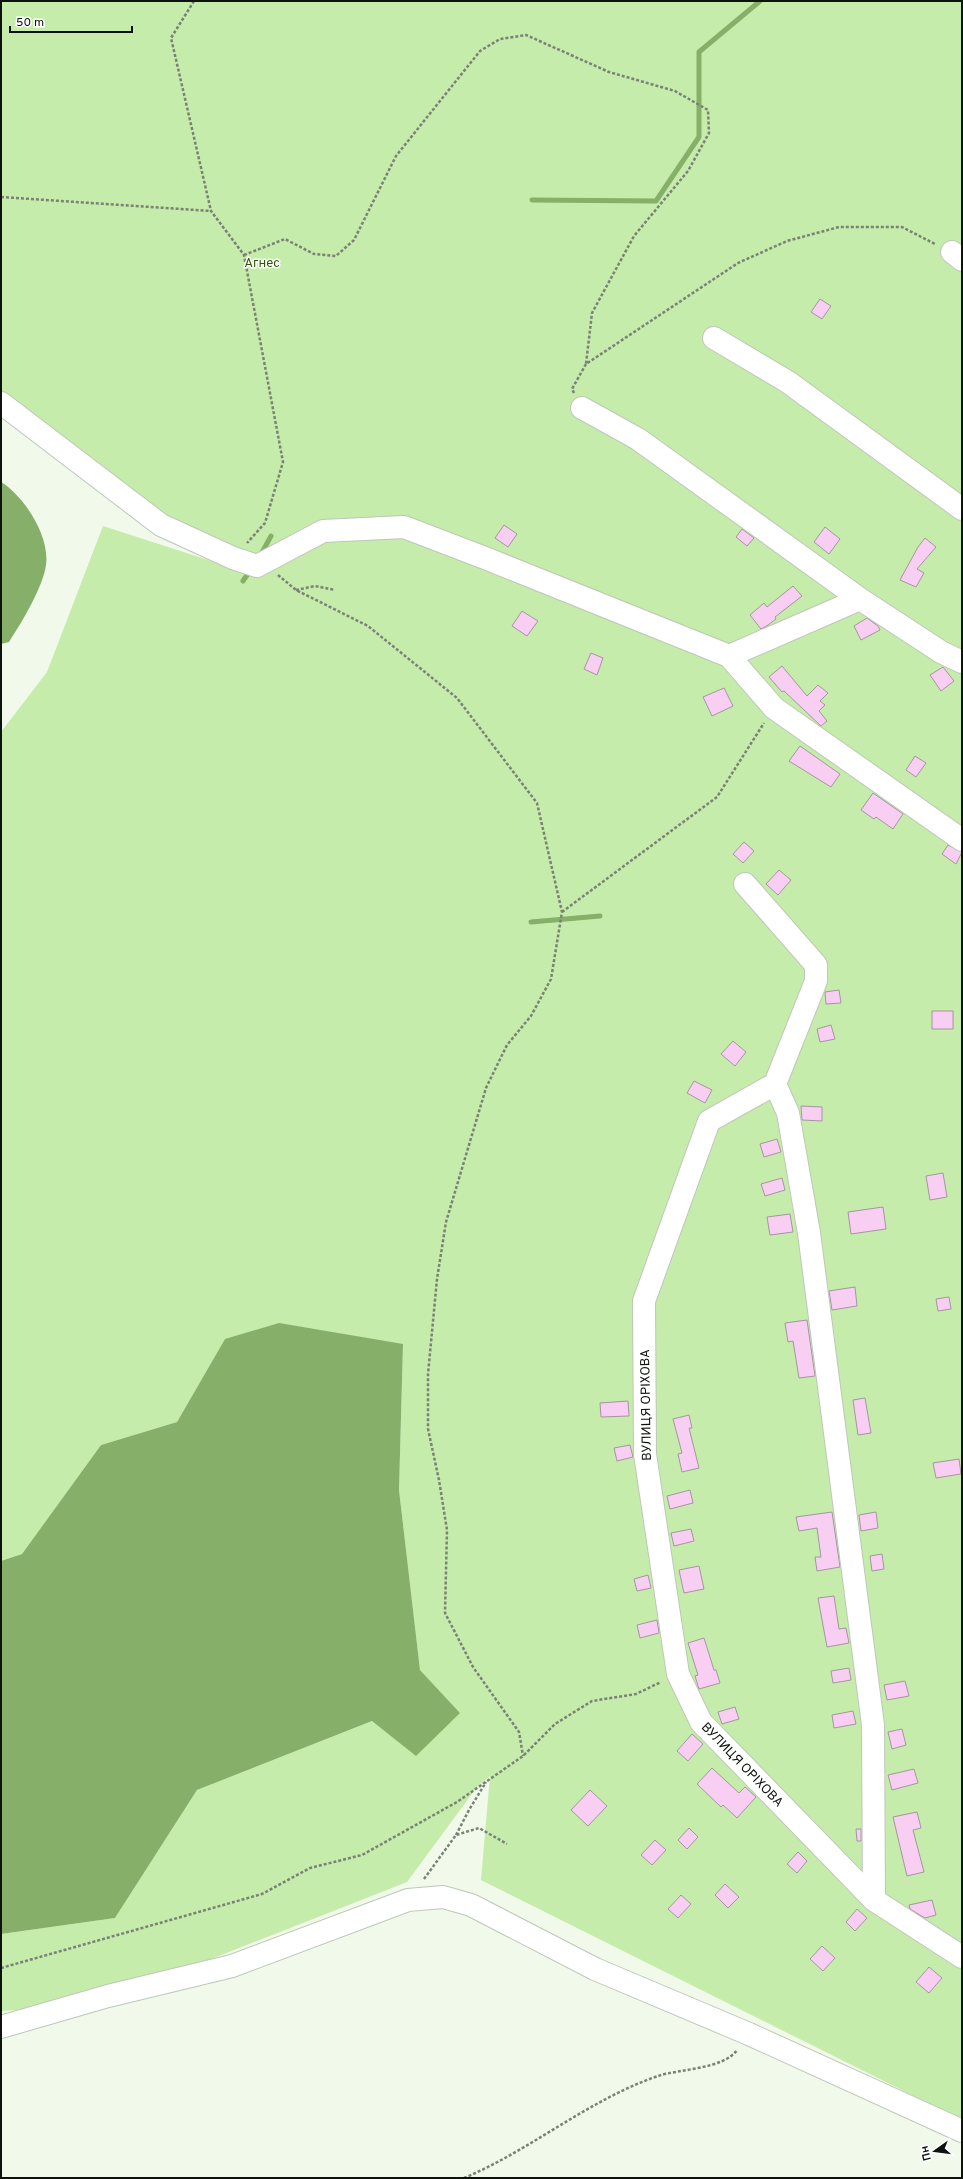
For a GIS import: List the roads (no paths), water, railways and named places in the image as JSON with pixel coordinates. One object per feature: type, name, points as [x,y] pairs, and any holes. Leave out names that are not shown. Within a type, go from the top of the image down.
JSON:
[{"type":"street","points":[[714,338],[788,382],[962,509]]},
{"type":"street","points":[[1,403],[161,525],[233,558],[257,566],[324,531],[404,527],[729,656],[774,708],[962,840]]},
{"type":"street","points":[[582,408],[638,440],[860,599],[941,652],[962,662]]},
{"type":"street","points":[[729,656],[860,599]]},
{"type":"street","points":[[746,884],[816,965],[816,981],[775,1084],[788,1113],[809,1233],[873,1725],[874,1900]]},
{"type":"street","name":"ВУЛИЦЯ ОРІХОВА","points":[[775,1084],[709,1121],[644,1301],[645,1454],[678,1674],[701,1722],[874,1900],[962,1957]]},
{"type":"street","points":[[1,2027],[108,1996],[232,1966],[408,1900],[443,1897],[471,1905],[595,1969],[749,2034],[962,2131]]},
{"type":"waterway","points":[[532,200],[656,201],[699,137],[699,52],[760,1]]},
{"type":"waterway","points":[[260,556],[271,536]]},
{"type":"waterway","points":[[243,581],[251,569]]},
{"type":"waterway","points":[[531,922],[600,916]]},
{"type":"park label","name":"Агнес","points":[[262,262]]}]
